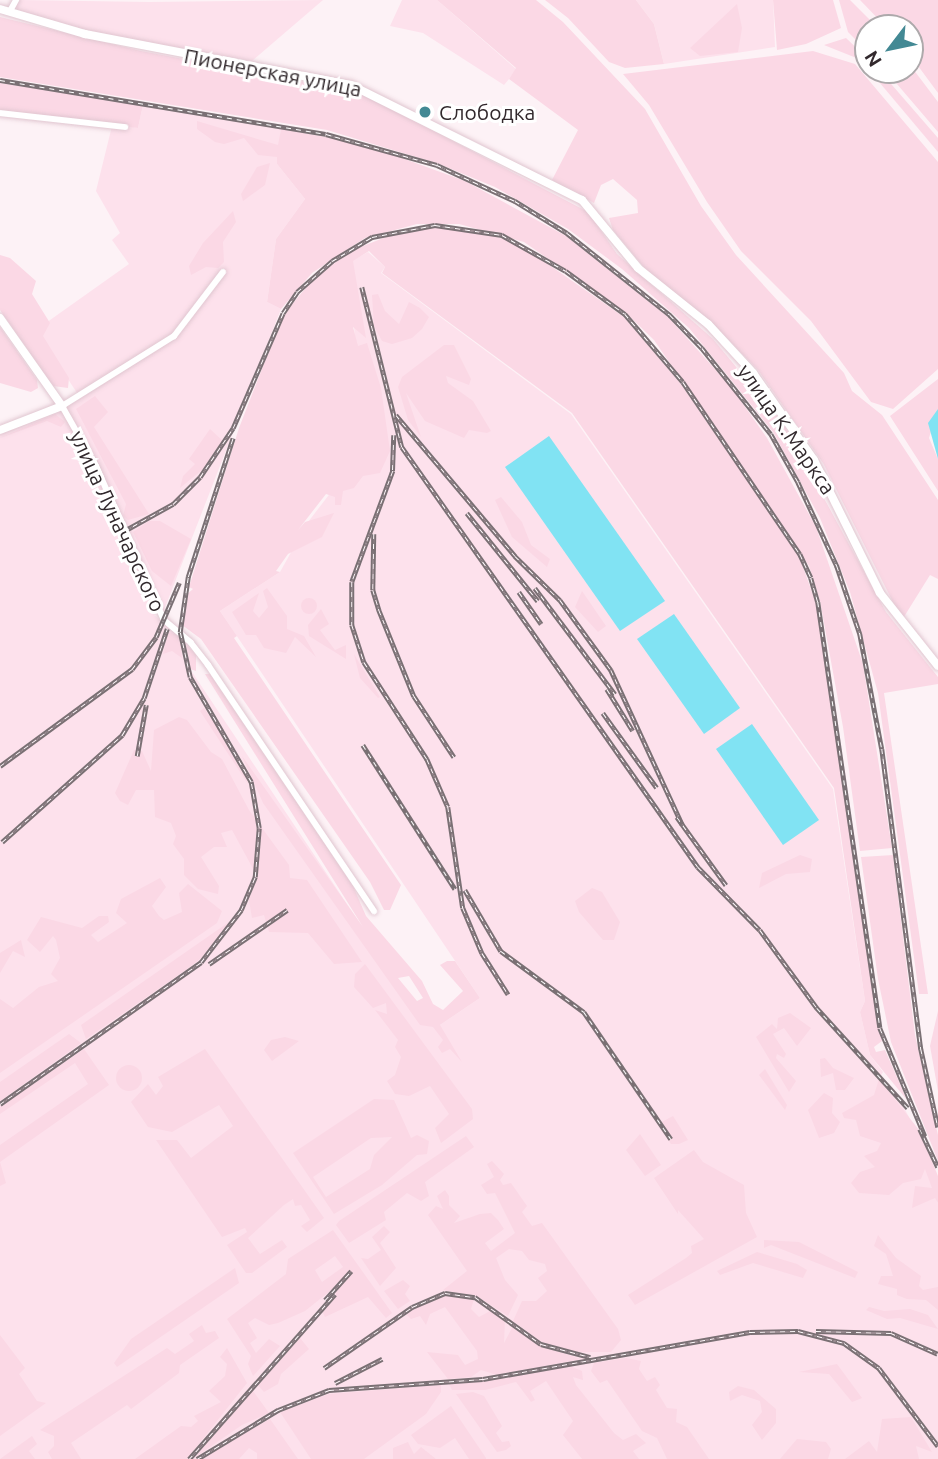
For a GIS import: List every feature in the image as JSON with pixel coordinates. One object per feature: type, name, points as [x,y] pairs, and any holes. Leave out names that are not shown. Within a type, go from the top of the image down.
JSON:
[{"type":"main road","name":"Пионерская улица","points":[[0,9],[85,34],[351,85],[570,192]]},
{"type":"main road","name":"улица К.Маркса","points":[[570,192],[589,206],[638,268],[708,324],[753,373],[814,460],[886,603],[938,666]]},
{"type":"main road","name":"улица Луначарского","points":[[0,318],[62,406]]},
{"type":"main road","points":[[0,430],[62,406]]},
{"type":"street","points":[[10,11],[16,0]]},
{"type":"street","points":[[0,113],[125,127]]},
{"type":"street","points":[[62,406],[174,336],[223,272]]},
{"type":"street","name":"улица Луначарского","points":[[62,406],[96,466],[164,620],[191,642],[374,911]]},
{"type":"shaded area","points":[[19,0],[323,0],[252,61],[85,31],[15,9]]},
{"type":"shaded area","points":[[402,0],[437,0],[516,69],[504,85],[423,33],[390,26]]},
{"type":"shaded area","points":[[437,0],[536,0],[563,22],[645,109],[701,206],[736,255],[844,373],[852,391],[882,415],[938,500],[938,579],[930,575],[902,620],[823,463],[758,370],[710,321],[647,271],[613,230],[609,218],[638,213],[637,200],[613,179],[601,185],[594,203],[552,180],[578,130],[509,79],[516,68]]},
{"type":"shaded area","points":[[545,0],[636,0],[654,24],[664,64],[625,68],[609,62],[568,18]]},
{"type":"shaded area","points":[[636,0],[773,0],[775,47],[664,64],[654,24]]},
{"type":"shaded area","points":[[773,0],[833,0],[841,28],[806,44],[777,50]]},
{"type":"shaded area","points":[[839,0],[850,0],[864,14],[854,14],[854,38],[848,32]]},
{"type":"shaded area","points":[[860,0],[938,0],[938,93],[924,74],[924,14],[874,14]]},
{"type":"shaded area","points":[[737,4],[742,28],[738,52],[700,56],[690,48]]},
{"type":"shaded area","points":[[0,17],[141,51],[362,93],[588,212],[617,254],[713,339],[784,425],[886,612],[938,677],[938,684],[884,693],[928,994],[919,994],[878,693],[850,592],[820,518],[773,432],[689,328],[622,269],[568,229],[495,187],[439,164],[327,130],[0,77]]},
{"type":"shaded area","points":[[846,38],[854,46],[854,57],[824,45]]},
{"type":"shaded area","points":[[813,51],[854,64],[854,84],[872,84],[938,162],[938,369],[893,409],[871,402],[811,321],[741,251],[707,202],[649,105],[623,74]]},
{"type":"shaded area","points":[[0,83],[143,105],[138,128],[0,110]]},
{"type":"shaded area","points":[[881,84],[891,84],[938,138],[938,152]]},
{"type":"shaded area","points":[[897,84],[924,84],[938,102],[938,132]]},
{"type":"shaded area","points":[[143,105],[281,129],[277,164],[305,199],[276,239],[267,302],[281,309],[164,610],[154,615],[179,635],[190,669],[421,1015],[440,1025],[480,998],[220,611],[280,572],[308,522],[362,452],[350,262],[368,252],[385,267],[381,273],[571,414],[833,789],[865,1001],[860,1012],[870,1055],[883,1072],[879,1079],[903,1106],[917,1132],[915,1137],[938,1203],[938,1459],[0,1459],[0,430],[79,396],[36,330],[129,264],[112,240],[120,233],[96,191],[113,122],[138,128]]},
{"type":"shaded area","points":[[197,121],[278,145],[281,129],[326,137],[380,150],[465,181],[566,236],[668,317],[731,387],[767,438],[816,527],[863,664],[892,848],[860,851],[843,727],[820,601],[809,566],[654,340],[626,313],[524,242],[459,224],[417,224],[365,238],[312,273],[281,309],[267,302],[276,239],[305,199],[277,164],[277,157],[258,155],[244,138],[224,144],[215,142],[197,129]]},
{"type":"shaded area","points":[[270,163],[265,185],[243,201],[241,194],[257,167]]},
{"type":"shaded area","points":[[233,211],[236,222],[223,242],[224,262],[218,268],[206,267],[191,275],[189,266],[203,243]]},
{"type":"shaded area","points":[[438,227],[481,231],[522,246],[624,317],[681,384],[799,556],[816,603],[882,1041],[874,1047],[876,1052],[885,1050],[907,1100],[870,1055],[860,1012],[865,1001],[834,788],[572,413],[382,273],[385,267],[369,251],[353,261],[366,338],[353,327],[358,346],[367,343],[381,388],[390,451],[380,473],[363,476],[354,488],[343,491],[341,505],[335,505],[335,497],[326,494],[298,530],[305,522],[334,513],[322,537],[288,554],[276,571],[280,572],[220,611],[237,636],[234,638],[401,885],[390,910],[384,910],[370,882],[201,639],[182,625],[186,595],[193,589],[189,587],[239,428],[283,315],[315,277],[353,250],[396,233]]},
{"type":"shaded area","points":[[0,255],[10,258],[36,281],[32,294],[50,323],[43,336],[69,378],[68,388],[53,386],[0,310]]},
{"type":"shaded area","points":[[378,294],[385,311],[399,324],[409,302],[420,308],[429,317],[422,329],[412,338],[392,344],[382,341],[374,326],[372,295]]},
{"type":"shaded area","points":[[0,327],[37,380],[38,388],[31,392],[0,383]]},
{"type":"shaded area","points":[[444,345],[454,345],[471,379],[469,385],[446,376],[448,383],[473,401],[491,431],[487,433],[469,430],[464,438],[425,421],[406,393],[421,437],[408,420],[398,387],[402,377]]},
{"type":"shaded area","points":[[938,379],[938,409],[929,438],[938,459],[938,491],[890,416]]},
{"type":"shaded area","points":[[95,396],[108,412],[94,427],[149,514],[128,520],[123,516],[126,504],[76,409]]},
{"type":"shaded area","points":[[55,414],[65,422],[61,427],[47,421],[0,438]]},
{"type":"shaded area","points":[[210,429],[224,442],[208,465],[180,488],[183,476],[195,464],[189,459]]},
{"type":"shaded area","points":[[501,497],[522,522],[531,545],[550,559],[547,567],[512,537],[495,500]]},
{"type":"shaded area","points":[[149,521],[160,521],[191,539],[171,586],[152,571],[133,532]]},
{"type":"shaded area","points":[[267,588],[287,616],[287,629],[304,636],[316,657],[295,637],[286,653],[264,648],[256,635],[246,635],[232,612],[259,593],[253,611],[259,618],[268,607],[263,591]]},
{"type":"shaded area","points":[[582,591],[606,626],[598,632],[575,607]]},
{"type":"shaded area","points":[[309,598],[315,600],[315,612],[309,614],[303,612],[301,606],[303,600]]},
{"type":"shaded area","points":[[321,609],[329,624],[320,630],[335,650],[346,645],[346,659],[309,636],[308,625]]},
{"type":"shaded area","points":[[168,632],[180,636],[182,658],[172,651],[163,654]]},
{"type":"shaded area","points":[[183,640],[196,655],[196,671],[190,669]]},
{"type":"shaded area","points":[[354,654],[380,697],[378,698],[360,678]]},
{"type":"shaded area","points":[[205,674],[210,674],[353,886],[366,916],[422,981],[433,1004],[443,1010],[463,991],[440,965],[447,961],[455,961],[480,998],[440,1025],[462,1062],[450,1049],[442,1053],[438,1047],[443,1040],[433,1027],[420,1025],[263,803],[242,756],[363,927]],"holes":[[[409,976],[423,998],[417,1001],[398,978]]]},
{"type":"shaded area","points":[[204,708],[239,760],[248,784],[200,711]]},
{"type":"shaded area","points":[[179,717],[187,720],[211,752],[222,759],[249,810],[289,865],[290,878],[307,880],[362,962],[334,964],[308,933],[269,932],[264,915],[252,918],[249,900],[257,876],[232,830],[221,833],[227,847],[214,847],[201,857],[219,886],[218,894],[198,889],[184,875],[184,859],[173,844],[176,836],[171,823],[155,817],[154,790],[136,790],[128,805],[120,801],[115,793],[134,750],[142,751],[151,771],[154,730]]},
{"type":"shaded area","points":[[800,855],[812,859],[810,872],[786,874],[759,888],[762,873]]},
{"type":"shaded area","points":[[893,855],[915,1035],[938,1135],[938,1161],[891,1042],[878,979],[861,857]]},
{"type":"shaded area","points":[[160,878],[166,887],[152,906],[164,920],[182,912],[179,893],[188,884],[222,911],[217,923],[0,1073],[0,999],[13,1008],[39,987],[58,981],[51,974],[60,958],[53,936],[40,952],[27,940],[41,917],[82,928],[99,916],[108,916],[109,922],[91,935],[98,942],[127,923],[116,913],[121,899]]},
{"type":"shaded area","points":[[592,888],[602,892],[620,922],[614,940],[603,940],[579,912],[575,901]]},
{"type":"shaded area","points":[[229,922],[208,953],[86,1039],[81,1025]]},
{"type":"shaded area","points":[[21,940],[25,957],[13,951],[0,973],[0,953]]},
{"type":"shaded area","points":[[365,964],[472,1109],[473,1119],[441,1143],[435,1128],[449,1114],[430,1086],[409,1096],[395,1094],[387,1081],[395,1075],[401,1057],[395,1047],[398,1040],[375,1010],[387,1014],[386,1003],[373,1008],[354,987],[355,974]]},
{"type":"shaded area","points":[[938,1011],[938,1091],[930,1046]]},
{"type":"shaded area","points":[[790,1013],[811,1028],[797,1046],[784,1028],[773,1034],[786,1054],[784,1058],[777,1054],[776,1058],[796,1081],[789,1092],[756,1037],[772,1024],[777,1029],[778,1018]]},
{"type":"shaded area","points":[[69,1034],[81,1043],[0,1101],[0,1082]]},
{"type":"shaded area","points":[[285,1037],[299,1041],[272,1061],[264,1050],[271,1040]]},
{"type":"shaded area","points":[[84,1049],[109,1085],[0,1162],[0,1145],[88,1084],[75,1063],[0,1114],[0,1107]]},
{"type":"shaded area","points":[[205,1049],[324,1218],[307,1232],[301,1226],[310,1220],[301,1205],[295,1206],[293,1199],[284,1205],[248,1238],[260,1254],[282,1240],[287,1247],[252,1273],[246,1273],[227,1245],[247,1232],[245,1228],[222,1237],[156,1140],[177,1140],[191,1158],[233,1126],[219,1105],[172,1132],[148,1127],[131,1102],[148,1084],[156,1095],[163,1086],[158,1077]]},
{"type":"shaded area","points":[[825,1058],[833,1068],[854,1078],[845,1090],[836,1090],[833,1073],[821,1077],[820,1059]]},
{"type":"shaded area","points":[[129,1065],[138,1069],[142,1078],[138,1087],[129,1091],[120,1087],[116,1078],[120,1069]]},
{"type":"shaded area","points":[[765,1069],[787,1105],[785,1110],[759,1075]]},
{"type":"shaded area","points":[[879,1079],[919,1130],[938,1176],[938,1203],[935,1198],[912,1208],[915,1186],[932,1188],[925,1169],[921,1179],[903,1183],[889,1195],[859,1193],[851,1183],[860,1172],[875,1167],[864,1156],[877,1151],[881,1143],[860,1136],[856,1120],[844,1118],[842,1113],[874,1095]]},
{"type":"shaded area","points":[[824,1093],[833,1098],[832,1113],[840,1122],[834,1133],[819,1138],[808,1110]]},
{"type":"shaded area","points":[[374,1099],[394,1100],[411,1138],[417,1135],[429,1141],[427,1154],[417,1155],[382,1185],[334,1214],[293,1153]],"holes":[[[392,1137],[374,1155],[370,1169],[326,1197],[313,1177],[371,1138]]]},
{"type":"shaded area","points":[[673,1116],[688,1140],[679,1144],[671,1144],[658,1124]]},
{"type":"shaded area","points":[[640,1134],[661,1165],[645,1176],[626,1150]]},
{"type":"shaded area","points":[[466,1136],[474,1147],[425,1182],[429,1196],[421,1201],[407,1193],[384,1212],[386,1220],[349,1243],[336,1225],[339,1221]]},
{"type":"shaded area","points":[[694,1150],[703,1162],[744,1185],[746,1213],[757,1237],[635,1305],[628,1295],[686,1258],[692,1253],[691,1246],[704,1239],[678,1210],[678,1214],[654,1178]]},
{"type":"shaded area","points":[[492,1161],[504,1174],[500,1180],[503,1185],[511,1183],[527,1206],[522,1212],[532,1226],[542,1223],[618,1329],[621,1340],[611,1352],[570,1352],[542,1342],[513,1321],[522,1301],[536,1301],[547,1291],[538,1278],[547,1271],[545,1264],[529,1260],[522,1251],[509,1249],[496,1258],[505,1280],[518,1295],[508,1316],[477,1296],[443,1290],[467,1271],[428,1215],[436,1206],[443,1209],[437,1196],[445,1190],[449,1196],[449,1205],[460,1216],[454,1223],[491,1213],[498,1220],[504,1229],[485,1243],[491,1251],[515,1233],[495,1193],[487,1194],[481,1185],[494,1177],[487,1164]]},
{"type":"shaded area","points":[[0,1162],[6,1183],[0,1186]]},
{"type":"shaded area","points":[[384,1226],[390,1232],[380,1243],[396,1268],[380,1286],[361,1258],[368,1259],[381,1250],[372,1237]]},
{"type":"shaded area","points":[[333,1230],[392,1313],[386,1318],[368,1297],[325,1317],[322,1311],[336,1295],[335,1287],[305,1311],[278,1323],[269,1325],[255,1318],[248,1323],[257,1338],[250,1343],[256,1353],[269,1339],[280,1346],[253,1376],[248,1364],[251,1356],[227,1319],[286,1274],[288,1259]],"holes":[[[335,1256],[343,1267],[322,1282],[315,1270]]]},
{"type":"shaded area","points":[[878,1235],[896,1258],[921,1276],[919,1286],[923,1290],[938,1287],[938,1310],[926,1300],[907,1299],[897,1295],[897,1289],[878,1284],[881,1276],[893,1276],[886,1254],[874,1246]]},
{"type":"shaded area","points":[[764,1240],[799,1242],[858,1272],[855,1278],[771,1245],[764,1248]]},
{"type":"shaded area","points":[[757,1252],[797,1264],[807,1270],[803,1278],[753,1263],[720,1275],[717,1271]]},
{"type":"shaded area","points":[[235,1268],[239,1283],[117,1367],[114,1363],[131,1339]]},
{"type":"shaded area","points":[[403,1280],[410,1286],[405,1294],[410,1301],[398,1309],[384,1291]]},
{"type":"shaded area","points":[[446,1294],[474,1299],[471,1309],[479,1317],[492,1310],[505,1319],[504,1343],[513,1326],[544,1347],[581,1359],[497,1375],[481,1370],[471,1377],[448,1379],[427,1352],[458,1355],[465,1365],[478,1359],[477,1351],[445,1307],[430,1314],[426,1325],[420,1316],[411,1319],[405,1313]]},
{"type":"shaded area","points":[[869,1307],[884,1311],[910,1309],[928,1315],[938,1329],[900,1318],[887,1319],[866,1310]]},
{"type":"shaded area","points":[[202,1325],[206,1333],[215,1331],[219,1338],[180,1365],[179,1373],[131,1409],[127,1405],[71,1443],[81,1459],[52,1459],[48,1452],[54,1446],[54,1436],[40,1430],[167,1348],[175,1354],[194,1341],[189,1334]]},
{"type":"shaded area","points":[[0,1335],[25,1368],[19,1374],[37,1401],[46,1403],[0,1436]]},
{"type":"shaded area","points":[[300,1338],[309,1349],[281,1374],[278,1384],[264,1392],[256,1383]]},
{"type":"shaded area","points":[[227,1348],[247,1383],[187,1459],[135,1459],[181,1426],[191,1427],[198,1421],[194,1416],[221,1402],[209,1391],[225,1376],[227,1364],[220,1357]]},
{"type":"shaded area","points":[[626,1358],[641,1361],[639,1369],[647,1381],[655,1377],[660,1385],[656,1390],[667,1408],[677,1409],[676,1422],[687,1427],[709,1459],[667,1459],[657,1438],[642,1431],[607,1380],[600,1383],[591,1371],[594,1363]]},
{"type":"shaded area","points":[[837,1364],[862,1398],[852,1402],[829,1374],[799,1372]]},
{"type":"shaded area","points":[[572,1367],[582,1371],[583,1380],[573,1377],[576,1385],[614,1433],[623,1440],[636,1434],[646,1443],[633,1451],[639,1459],[582,1459],[563,1435],[573,1421],[546,1381],[530,1391],[535,1400],[531,1402],[516,1382],[485,1390],[452,1390],[449,1384]]},
{"type":"shaded area","points":[[441,1385],[441,1392],[426,1414],[364,1459],[311,1459],[280,1412],[329,1394]]},
{"type":"shaded area","points":[[738,1386],[754,1390],[776,1409],[776,1423],[762,1440],[752,1425],[762,1412],[760,1401],[742,1395],[730,1401],[729,1392]]},
{"type":"shaded area","points":[[251,1388],[269,1413],[242,1425],[194,1458]]},
{"type":"shaded area","points":[[473,1392],[484,1396],[502,1426],[496,1433],[502,1442],[509,1441],[511,1446],[506,1450],[497,1452],[456,1394]]},
{"type":"shaded area","points":[[451,1406],[486,1459],[469,1459],[455,1438],[440,1448],[418,1444],[411,1435]]},
{"type":"shaded area","points":[[911,1417],[932,1452],[916,1446],[919,1459],[845,1459],[869,1441],[877,1452],[882,1419]]},
{"type":"shaded area","points":[[270,1419],[298,1459],[257,1459],[257,1453],[249,1448],[239,1459],[201,1459]]},
{"type":"shaded area","points":[[32,1436],[37,1444],[29,1451],[35,1459],[0,1459]]},
{"type":"shaded area","points":[[797,1439],[826,1442],[831,1449],[828,1459],[780,1459]]},
{"type":"shaded area","points":[[408,1442],[414,1454],[421,1447],[436,1459],[393,1459],[393,1448]]},
{"type":"water","points":[[938,409],[938,459],[928,423]]},
{"type":"water","points":[[549,436],[665,601],[620,631],[505,467]]},
{"type":"water","points":[[674,614],[740,708],[704,734],[637,639]]},
{"type":"water","points":[[752,724],[819,820],[783,845],[716,749]]},
{"type":"railway","points":[[0,80],[326,134],[437,165],[515,201],[567,233],[670,315],[702,348],[771,434],[798,482],[837,566],[860,634],[882,749],[921,1049],[938,1127]]},
{"type":"railway","points":[[124,531],[173,504],[200,477],[233,428],[283,313],[297,292],[332,261],[372,237],[435,225],[502,235],[566,271],[625,314],[683,382],[800,554],[811,578],[818,602],[880,1028],[925,1136]]},
{"type":"railway","points":[[362,287],[402,447],[698,867],[760,930],[817,1008],[908,1108]]},
{"type":"railway","points":[[396,415],[515,556],[560,600],[611,670],[682,824]]},
{"type":"railway","points":[[394,435],[393,471],[352,582],[352,625],[364,662],[427,759],[448,807],[463,908],[482,953],[508,994]]},
{"type":"railway","points":[[0,1104],[201,962],[241,910],[255,877],[259,828],[251,782],[190,677],[180,632],[188,577],[233,438]]},
{"type":"railway","points":[[467,513],[538,601]]},
{"type":"railway","points":[[374,534],[373,590],[379,610],[414,696],[454,757]]},
{"type":"railway","points":[[0,766],[132,669],[156,637],[179,583]]},
{"type":"railway","points":[[535,588],[615,694]]},
{"type":"railway","points":[[519,592],[541,624]]},
{"type":"railway","points":[[2,842],[122,735],[144,698],[167,629]]},
{"type":"railway","points":[[607,689],[633,731]]},
{"type":"railway","points":[[137,756],[146,705]]},
{"type":"railway","points":[[603,713],[657,788]]},
{"type":"railway","points":[[363,745],[455,889]]},
{"type":"railway","points":[[677,817],[726,885]]},
{"type":"railway","points":[[465,890],[501,951],[584,1012],[671,1139]]},
{"type":"railway","points":[[209,964],[287,910]]},
{"type":"railway","points":[[920,1129],[938,1167]]},
{"type":"railway","points":[[325,1300],[351,1271]]},
{"type":"railway","points":[[324,1368],[412,1307],[445,1293],[475,1297],[541,1344],[590,1357]]},
{"type":"railway","points":[[189,1459],[335,1294]]},
{"type":"railway","points":[[197,1459],[278,1410],[329,1390],[483,1379],[750,1332],[798,1331],[844,1343],[879,1368],[938,1446]]},
{"type":"railway","points":[[816,1331],[891,1333],[938,1354]]},
{"type":"railway","points":[[335,1383],[382,1359]]},
{"type":"place","name":"Слободка","points":[[425,112]]}]
